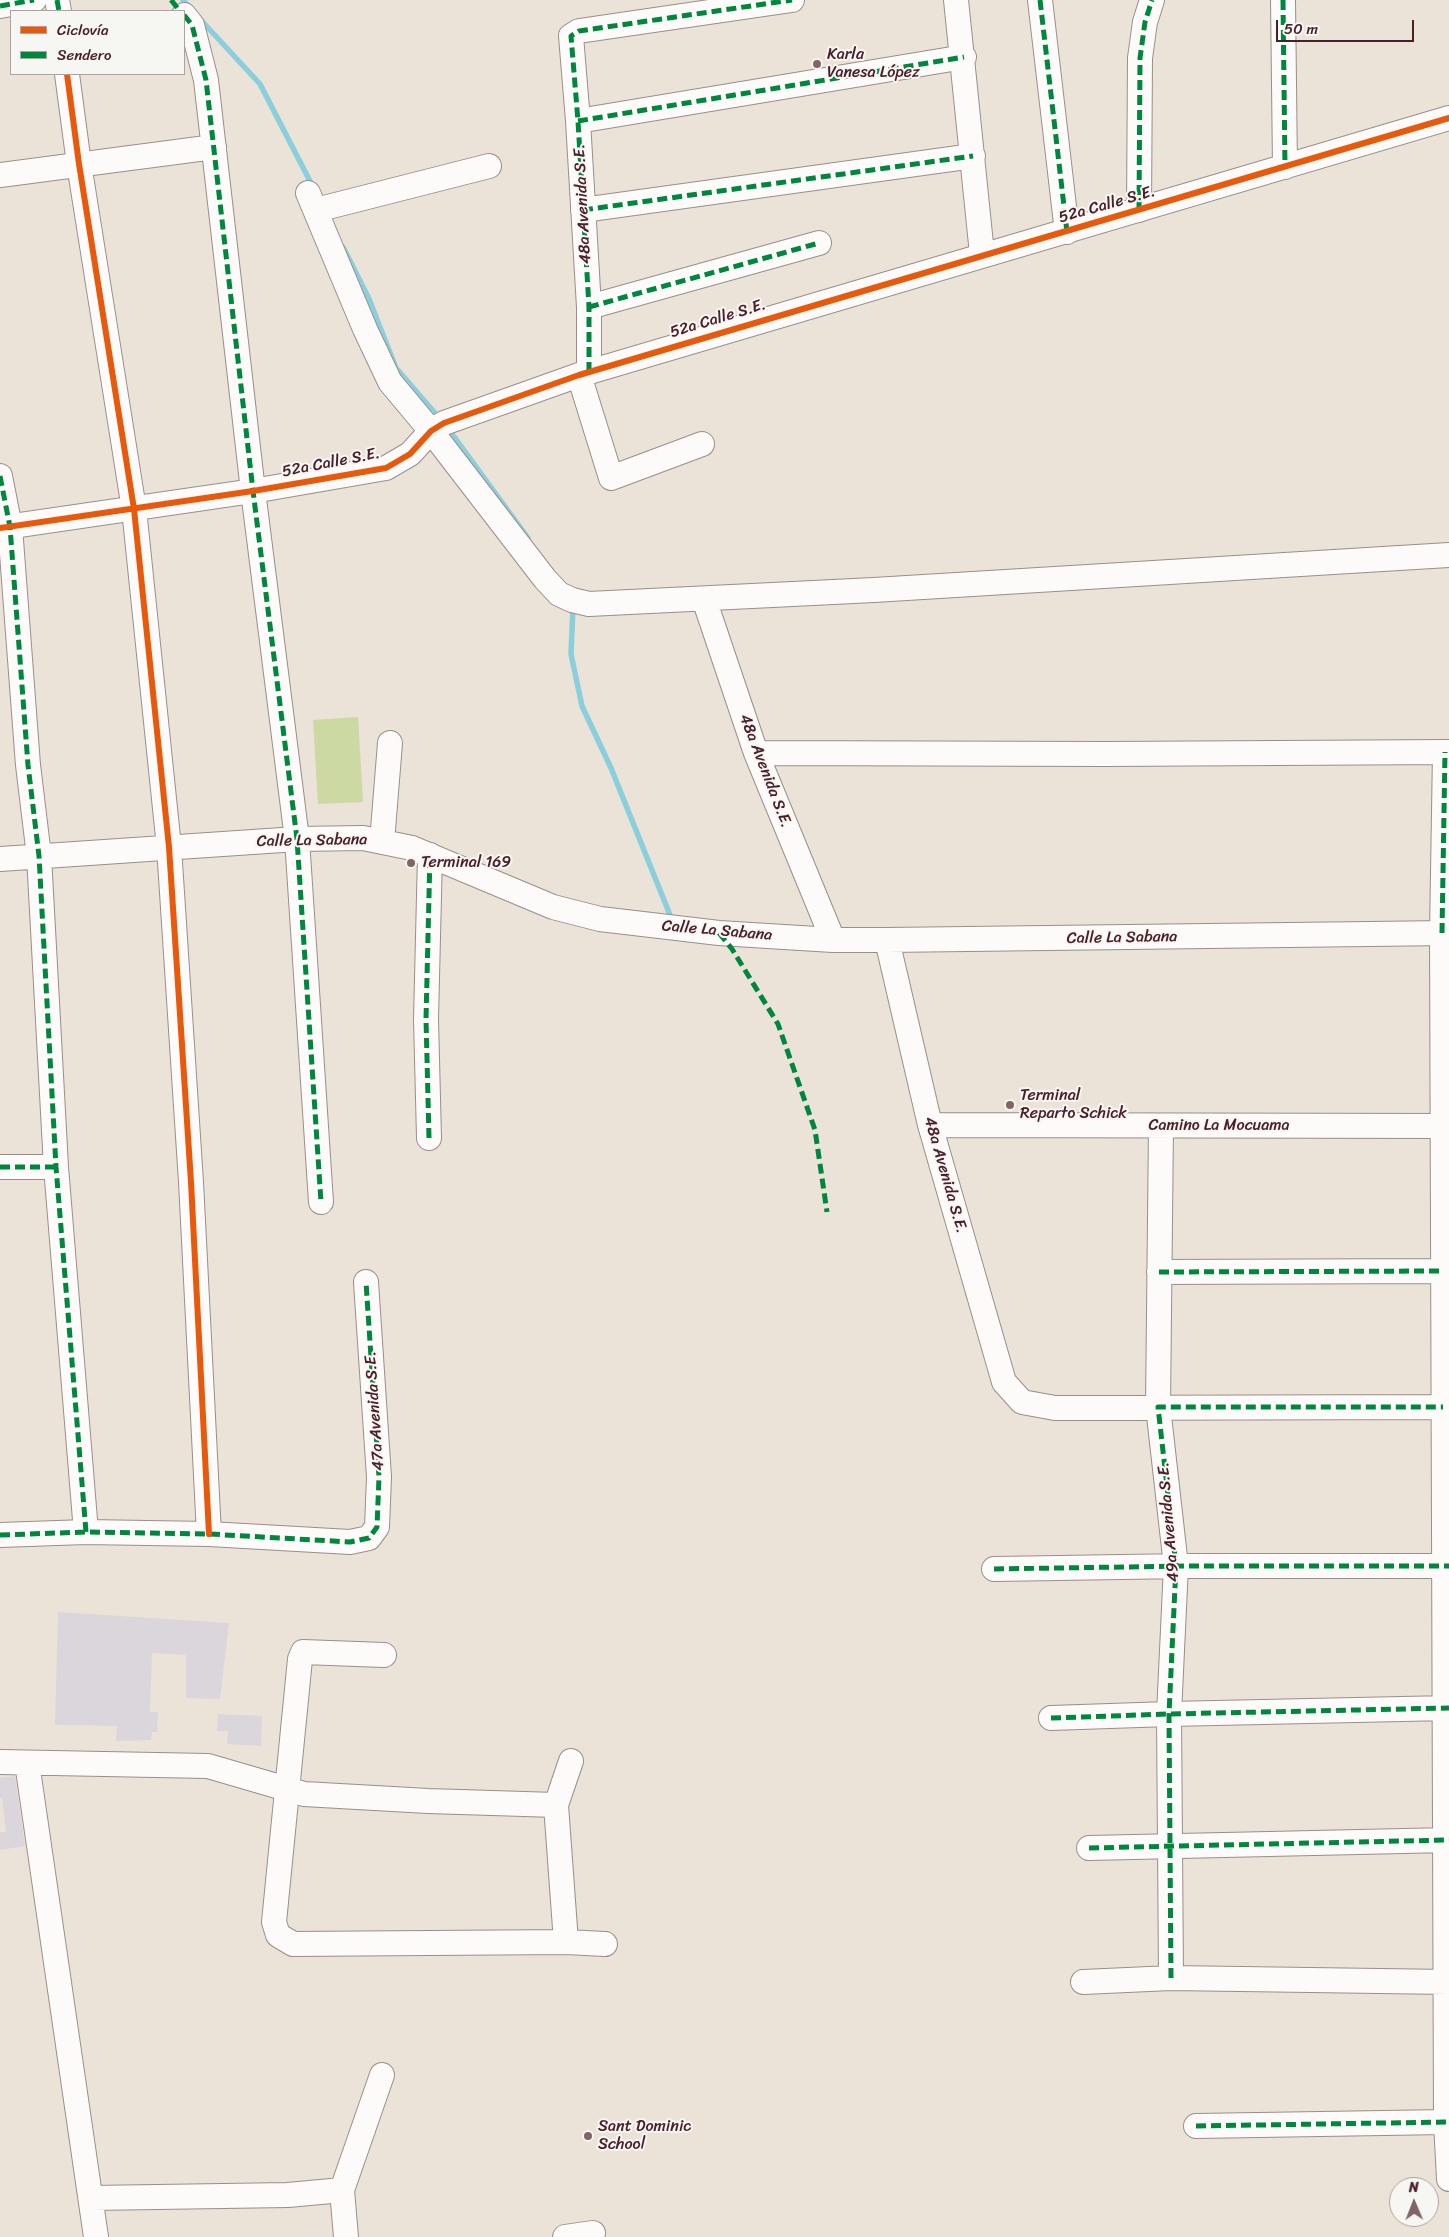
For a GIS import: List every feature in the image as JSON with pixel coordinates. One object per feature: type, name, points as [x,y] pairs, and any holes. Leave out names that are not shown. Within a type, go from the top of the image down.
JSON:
[{"type":"street","points":[[0,6],[34,0]]},
{"type":"street","points":[[171,0],[179,10]]},
{"type":"street","name":"48a Avenida S.E.","points":[[702,444],[611,478],[584,374],[589,307],[571,36],[579,31],[792,0]]},
{"type":"street","points":[[956,0],[964,57],[982,254]]},
{"type":"street","points":[[1040,0],[1067,232]]},
{"type":"street","points":[[1139,210],[1140,58],[1145,22],[1152,0]]},
{"type":"street","points":[[1283,0],[1285,167]]},
{"type":"street","points":[[185,16],[192,25],[206,80],[253,491],[297,839],[321,1202]]},
{"type":"street","points":[[578,121],[964,57]]},
{"type":"street","points":[[0,1535],[86,1532],[209,1534],[191,1182],[169,847],[134,509],[79,164],[67,75]]},
{"type":"street","name":"52a Calle S.E.","points":[[5,527],[253,491],[386,468],[410,454],[431,431],[444,423],[584,374],[982,254],[1067,232],[1449,118]]},
{"type":"street","points":[[0,175],[214,147]]},
{"type":"street","points":[[583,210],[973,156]]},
{"type":"street","points":[[489,166],[312,202],[365,329],[390,382],[431,431],[545,579],[559,594],[572,600],[589,604],[704,599],[1449,556]]},
{"type":"street","points":[[589,307],[819,243]]},
{"type":"street","points":[[0,476],[28,765],[39,856],[56,1167],[86,1532]]},
{"type":"street","name":"48a Avenida S.E.","points":[[704,599],[756,753],[833,940]]},
{"type":"street","points":[[382,842],[390,743]]},
{"type":"street","points":[[756,753],[1447,752],[1443,1407],[1446,1566],[1446,2122],[1449,2179]]},
{"type":"street","name":"Calle La Sabana","points":[[0,859],[297,839],[363,838],[412,848],[553,907],[600,919],[720,933],[833,940],[1445,933]]},
{"type":"street","points":[[429,1138],[426,1019],[430,855]]},
{"type":"street","name":"48a Avenida S.E.","points":[[887,940],[930,1125],[1004,1382],[1022,1402],[1055,1408],[1158,1407]]},
{"type":"street","name":"Camino La Mocuama","points":[[930,1125],[1446,1126]]},
{"type":"street","name":"49a Avenida S.E.","points":[[1161,1126],[1158,1407],[1176,1566],[1169,1714],[1168,1847],[1170,1978]]},
{"type":"street","points":[[0,1167],[56,1167]]},
{"type":"street","points":[[1159,1272],[1443,1271]]},
{"type":"street","name":"47a Avenida S.E.","points":[[209,1534],[350,1542],[369,1538],[377,1528],[379,1477],[366,1282]]},
{"type":"street","points":[[1158,1407],[1443,1407]]},
{"type":"street","points":[[994,1569],[1176,1566],[1446,1566]]},
{"type":"street","points":[[384,1655],[303,1652],[300,1659],[274,1922],[278,1935],[293,1944],[566,1942],[604,1944]]},
{"type":"street","points":[[1051,1718],[1446,1708]]},
{"type":"street","points":[[566,1942],[556,1805],[571,1761]]},
{"type":"street","points":[[0,1762],[208,1766],[304,1794],[418,1801],[556,1805]]},
{"type":"street","points":[[27,1763],[92,2198],[96,2237]]},
{"type":"street","points":[[1089,1848],[1447,1840]]},
{"type":"street","points":[[1083,1982],[1170,1978],[1447,1982]]},
{"type":"street","points":[[346,2237],[342,2190],[382,2075]]},
{"type":"street","points":[[1196,2126],[1446,2122]]},
{"type":"street","points":[[92,2198],[288,2195],[342,2190]]},
{"type":"street","points":[[565,2237],[593,2233]]},
{"type":"green space","points":[[358,717],[363,802],[318,804],[313,720]]},
{"type":"building","points":[[58,1612],[229,1623],[220,1699],[186,1698],[186,1655],[152,1653],[150,1712],[158,1712],[157,1732],[152,1732],[151,1740],[116,1741],[117,1726],[55,1725]]},
{"type":"building","points":[[218,1714],[262,1716],[261,1746],[227,1744],[228,1731],[217,1731]]},
{"type":"building","points":[[15,1776],[25,1846],[0,1850],[0,1832],[6,1832],[2,1798],[0,1798],[0,1778]]},
{"type":"waterway","points":[[183,0],[191,9]]},
{"type":"waterway","points":[[199,18],[260,84],[313,187]]},
{"type":"waterway","points":[[343,247],[369,299],[396,368],[441,420]]},
{"type":"waterway","points":[[447,427],[528,538]]},
{"type":"waterway","points":[[573,607],[571,654],[582,706],[611,768],[670,915]]},
{"type":"marked path","points":[[0,6],[34,0]]},
{"type":"marked path","points":[[57,0],[59,10]]},
{"type":"marked path","points":[[171,0],[179,10]]},
{"type":"marked path","points":[[589,372],[589,307],[571,36],[579,31],[792,0]]},
{"type":"marked path","points":[[1040,0],[1067,232]]},
{"type":"marked path","points":[[1139,210],[1140,58],[1145,22],[1152,0]]},
{"type":"marked path","points":[[1283,0],[1285,167]]},
{"type":"marked path","points":[[185,16],[192,25],[206,80],[253,491],[297,839],[321,1202]]},
{"type":"marked path","points":[[578,121],[964,57]]},
{"type":"marked path","points":[[583,210],[973,156]]},
{"type":"marked path","points":[[589,307],[819,243]]},
{"type":"marked path","points":[[0,476],[10,527],[28,765],[39,856],[56,1167],[86,1532]]},
{"type":"marked path","points":[[1442,933],[1445,752]]},
{"type":"marked path","points":[[429,1138],[426,1019],[430,855]]},
{"type":"marked path","points":[[719,933],[732,949],[778,1024],[815,1130],[827,1212]]},
{"type":"marked path","points":[[0,1167],[56,1167]]},
{"type":"marked path","points":[[1159,1272],[1443,1271]]},
{"type":"marked path","points":[[0,1535],[86,1532],[209,1534],[350,1542],[369,1538],[377,1527],[379,1477],[366,1282]]},
{"type":"marked path","points":[[1171,1978],[1169,1714],[1176,1566],[1158,1407],[1443,1407]]},
{"type":"marked path","points":[[994,1569],[1186,1566],[1449,1566]]},
{"type":"marked path","points":[[1051,1718],[1449,1708]]},
{"type":"marked path","points":[[1089,1848],[1449,1840]]},
{"type":"marked path","points":[[1196,2126],[1446,2122]]},
{"type":"cycle path","points":[[67,75],[79,164],[134,509],[169,847],[191,1182],[209,1534]]},
{"type":"cycle path","points":[[0,528],[253,491],[386,468],[410,454],[431,431],[444,423],[579,375],[1449,118]]},
{"type":"place","name":"Karla Vanesa López","points":[[817,64]]},
{"type":"place","name":"Terminal 169","points":[[411,863]]},
{"type":"place","name":"Terminal Reparto Schick","points":[[1010,1105]]},
{"type":"place","name":"Sant Dominic School","points":[[588,2136]]}]
